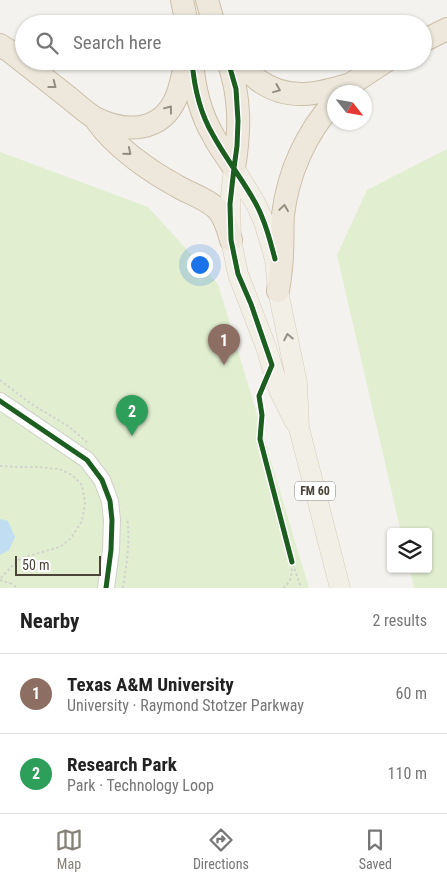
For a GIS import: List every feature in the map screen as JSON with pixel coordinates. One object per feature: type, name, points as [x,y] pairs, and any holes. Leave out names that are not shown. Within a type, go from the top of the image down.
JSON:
[{"type":"highway","points":[[432,36],[447,29]]},
{"type":"highway","points":[[0,45],[15,55]]},
{"type":"highway","points":[[34,70],[94,117],[118,127],[132,128],[146,127],[156,123],[171,108],[176,98],[184,70]]},
{"type":"highway","name":"FM 60","points":[[193,70],[196,91],[203,115],[212,134],[234,168]]},
{"type":"highway","name":"FM 60","points":[[231,70],[238,105],[237,146],[234,168]]},
{"type":"highway","points":[[247,70],[258,80],[279,91],[303,95],[327,91]]},
{"type":"highway","points":[[351,85],[373,70]]},
{"type":"highway","points":[[278,291],[283,217],[290,180],[308,137],[327,111]]},
{"type":"highway","points":[[94,117],[103,130],[138,161],[162,178],[207,201],[218,210],[227,224],[231,240]]},
{"type":"main road","name":"FM 60","points":[[234,168],[230,204],[231,240],[238,274],[266,347],[279,390],[299,428]]},
{"type":"main road","name":"FM 60","points":[[234,168],[256,204],[264,222],[275,259],[278,291],[297,383],[299,428],[340,588]]},
{"type":"street","points":[[0,401],[87,460],[102,480],[110,501],[112,520],[111,550],[106,588]]},
{"type":"path","points":[[0,466],[59,469],[72,474],[82,485],[85,503],[82,521],[72,538],[60,548],[21,558],[0,580],[17,588]]},
{"type":"path","points":[[290,553],[302,588]]},
{"type":"path","points":[[283,588],[290,580],[292,562]]},
{"type":"green space","points":[[447,149],[447,588],[414,588],[411,573],[432,573],[432,528],[400,528],[337,255],[367,190]]},
{"type":"green space","points":[[0,152],[148,207],[218,284],[309,588],[0,588]]},
{"type":"water","points":[[0,519],[8,521],[15,537],[9,550],[0,555]]},
{"type":"cycle path","points":[[193,70],[201,109],[208,127],[256,204],[265,224],[275,259]]},
{"type":"cycle path","points":[[231,70],[236,89],[238,121],[230,204],[231,240],[238,274],[251,304],[272,365],[259,396],[262,415],[260,439],[292,562]]},
{"type":"cycle path","points":[[0,401],[87,460],[102,480],[110,501],[112,520],[111,550],[106,588]]},
{"type":"place","name":"Texas A&M University","points":[[224,365]]},
{"type":"place","name":"Research Park","points":[[132,436]]}]
